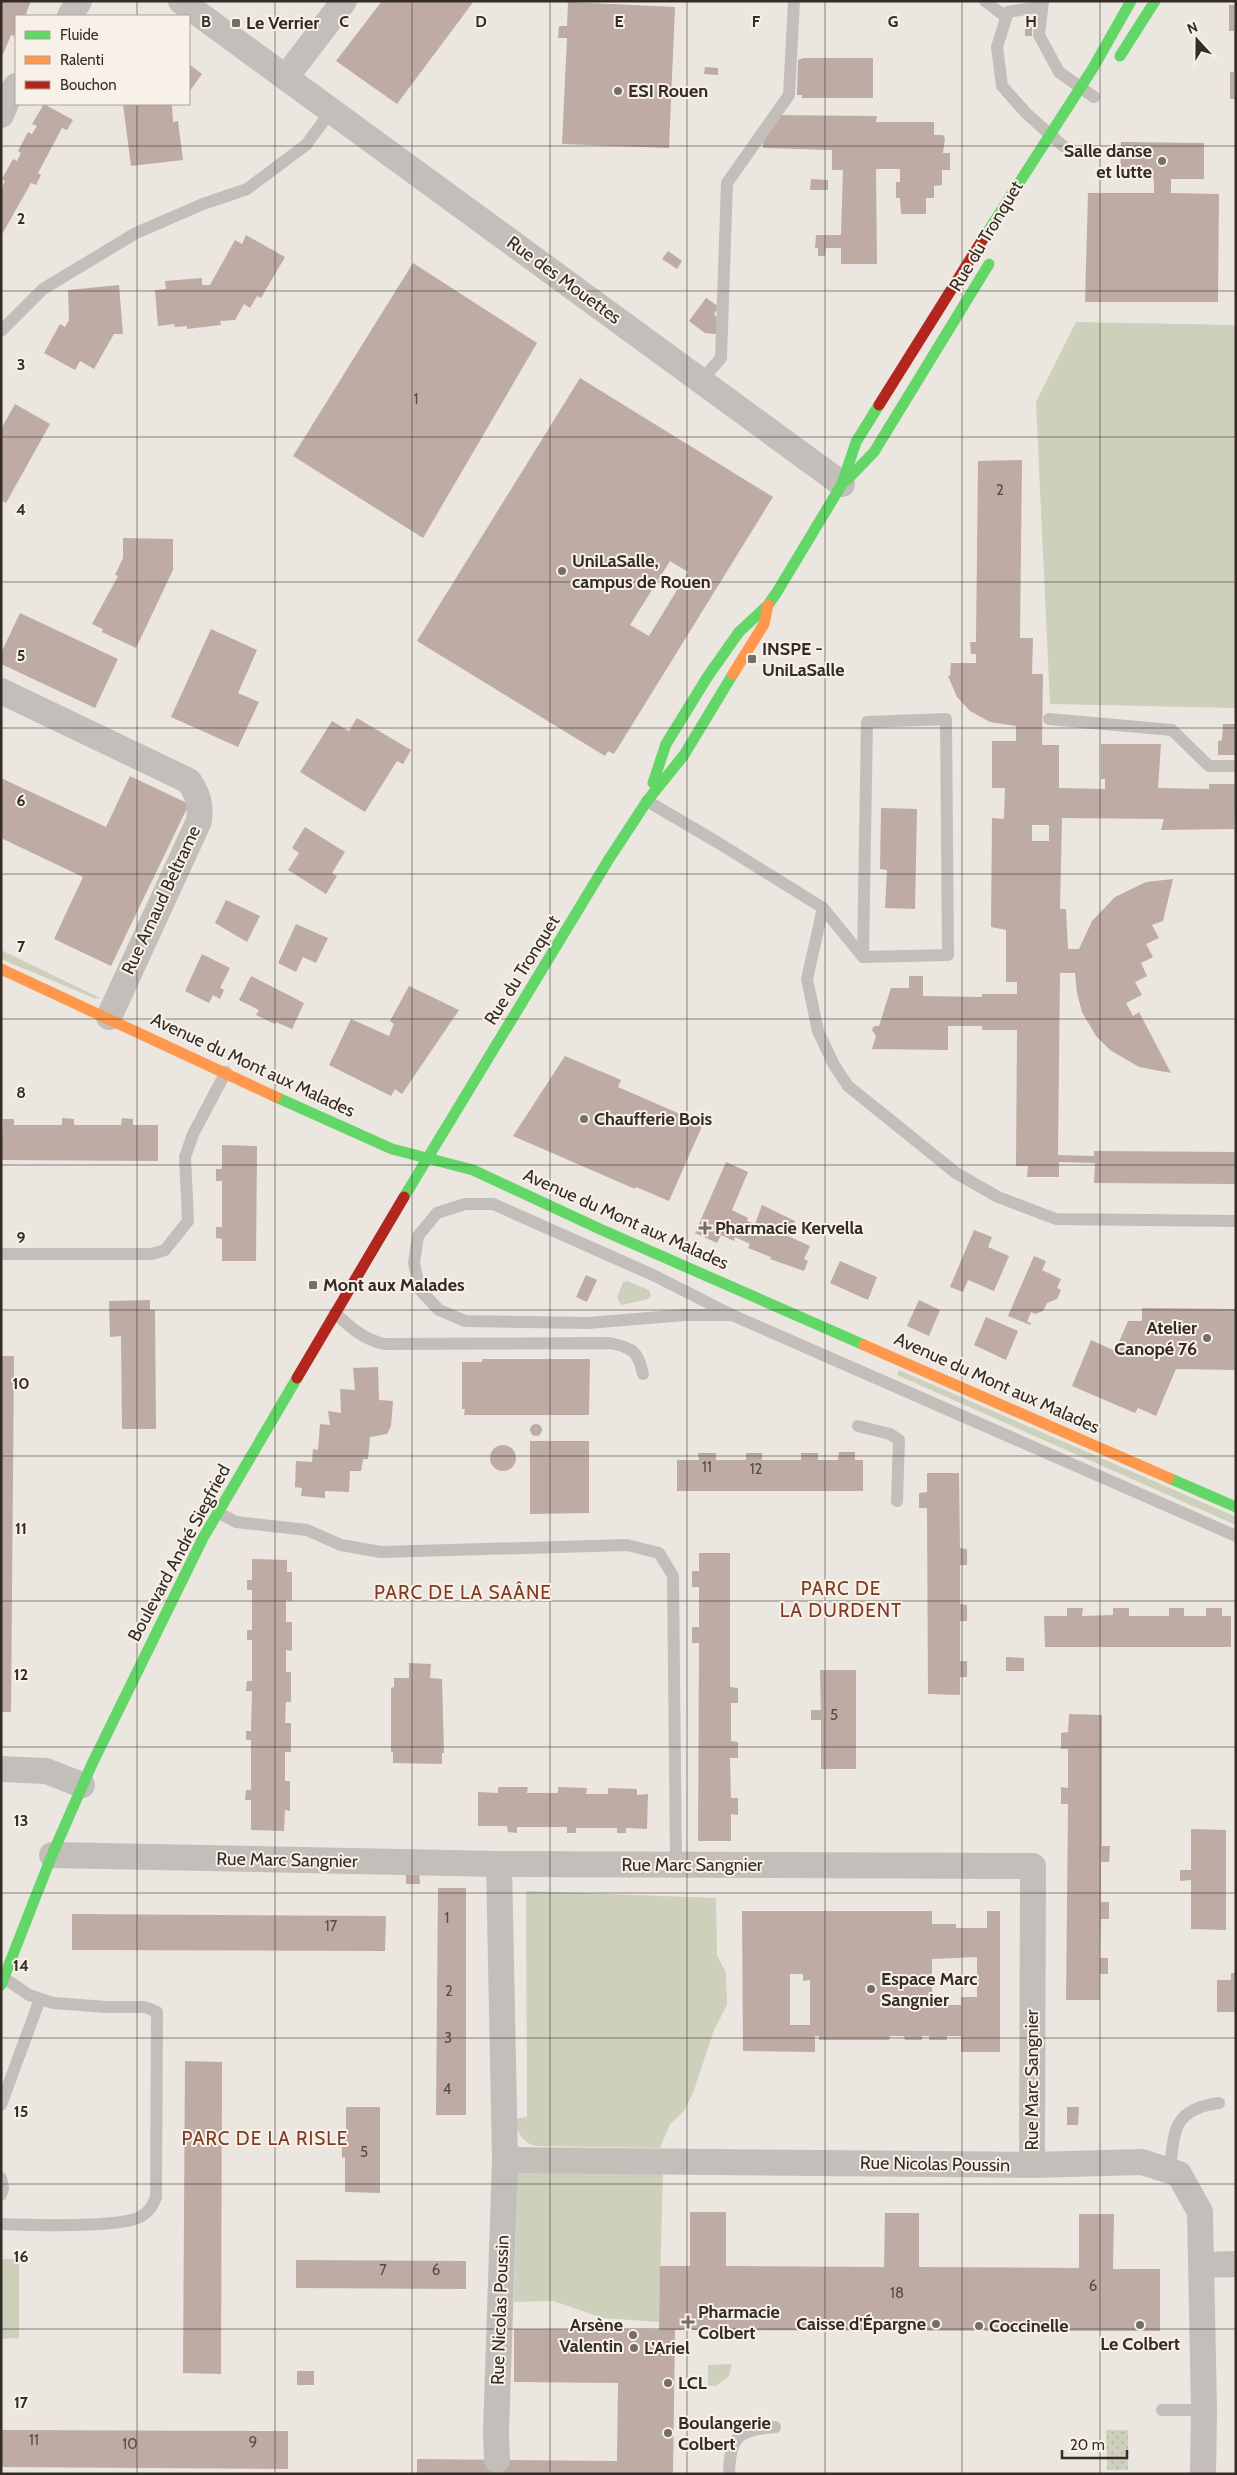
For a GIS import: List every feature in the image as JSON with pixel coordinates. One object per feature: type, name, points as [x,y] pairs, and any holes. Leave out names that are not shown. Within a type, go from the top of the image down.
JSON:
[{"type":"street","points":[[71,15],[79,1]]},
{"type":"street","name":"Rue des Mouettes","points":[[181,1],[842,484]]},
{"type":"street","points":[[286,77],[344,1]]},
{"type":"street","name":"Rue du Tronquet","points":[[647,801],[666,744],[708,676],[739,632],[768,606],[842,484],[856,442],[1050,134],[1131,1]]},
{"type":"street","points":[[1113,68],[1155,1]]},
{"type":"street","points":[[1,114],[15,88]]},
{"type":"street","name":"Rue du Tronquet","points":[[842,484],[874,452],[996,253]]},
{"type":"street","name":"Rue du Tronquet","points":[[428,1158],[609,859],[647,801],[684,755],[764,624],[768,606]]},
{"type":"street","name":"Rue Arnaud Beltrame","points":[[1,692],[189,781],[198,796],[201,807],[199,821],[124,980],[109,1017]]},
{"type":"street","name":"Avenue du Mont aux Malades","points":[[1,968],[392,1149],[481,1173],[602,1230],[1236,1507]]},
{"type":"street","name":"Boulevard André Siegfried","points":[[2,1982],[82,1785],[160,1622],[203,1538],[428,1158]]},
{"type":"street","points":[[1,1769],[46,1771],[82,1785]]},
{"type":"street","name":"Rue Marc Sangnier","points":[[52,1855],[499,1864],[1033,1866],[1032,2165]]},
{"type":"street","name":"Rue Nicolas Poussin","points":[[497,2460],[496,2432],[505,2160],[499,1864]]},
{"type":"street","name":"Rue Nicolas Poussin","points":[[505,2160],[1032,2165],[1142,2162],[1179,2174],[1200,2212],[1204,2410],[1203,2474]]},
{"type":"street","points":[[1202,2265],[1236,2264]]},
{"type":"lane","points":[[701,380],[721,358],[727,183],[789,95],[794,1]]},
{"type":"lane","points":[[985,1],[1006,18]]},
{"type":"lane","points":[[1063,146],[1028,114],[1002,86],[996,47],[1008,12],[1043,4],[1039,35],[1059,72],[1094,98]]},
{"type":"lane","points":[[1,331],[43,289],[136,233],[203,204],[247,190],[306,144],[331,110]]},
{"type":"lane","points":[[946,719],[948,955],[863,957],[867,722],[946,719]]},
{"type":"lane","points":[[1049,719],[1172,730],[1209,766],[1236,766]]},
{"type":"lane","points":[[647,801],[717,842],[822,908],[863,957]]},
{"type":"lane","points":[[822,908],[807,979],[818,1031],[834,1065],[848,1086],[956,1173],[998,1197],[1056,1219],[1236,1221]]},
{"type":"lane","points":[[1,1254],[152,1254],[165,1250],[188,1222],[185,1157],[193,1134],[226,1072]]},
{"type":"lane","points":[[732,1315],[685,1315],[588,1323],[465,1321],[439,1310],[420,1290],[414,1263],[418,1236],[437,1213],[465,1204],[493,1204],[653,1275],[732,1315],[1236,1536]]},
{"type":"lane","points":[[335,1313],[355,1332],[368,1340],[384,1344],[610,1343],[628,1347],[639,1357],[643,1374]]},
{"type":"lane","points":[[858,1426],[890,1434],[899,1440],[897,1501]]},
{"type":"lane","points":[[219,1513],[236,1522],[307,1530],[341,1545],[381,1552],[627,1545],[660,1554],[673,1576],[676,1865]]},
{"type":"lane","points":[[1,2224],[102,2223],[138,2218],[151,2210],[156,2197],[157,2012],[145,2007],[53,2003],[29,1995],[2,1982]]},
{"type":"lane","points":[[1,2105],[40,1999]]},
{"type":"lane","points":[[1170,2171],[1174,2130],[1194,2109],[1219,2103]]},
{"type":"lane","points":[[1,2178],[3,2188],[1,2195]]},
{"type":"lane","points":[[1162,2410],[1204,2410]]},
{"type":"lane","points":[[729,2474],[730,2452],[738,2437],[751,2429],[775,2427]]},
{"type":"green space","points":[[1076,322],[1236,325],[1236,708],[1050,704],[1036,402]]},
{"type":"green space","points":[[1,950],[102,999],[94,998],[1,959]]},
{"type":"green space","points":[[627,1281],[649,1290],[651,1296],[648,1299],[621,1305],[617,1298],[623,1282]]},
{"type":"green space","points":[[899,1370],[1236,1517],[1236,1525],[897,1375]]},
{"type":"green space","points":[[526,1891],[716,1898],[717,1955],[726,1973],[727,2005],[714,2030],[693,2093],[684,2111],[670,2124],[660,2148],[535,2146],[523,2139],[519,2132],[515,2119],[527,2117]]},
{"type":"green space","points":[[517,2173],[663,2173],[659,2322],[603,2318],[553,2301],[514,2302]]},
{"type":"green space","points":[[1,2259],[19,2259],[19,2338],[1,2339]]},
{"type":"green space","points":[[732,2364],[729,2376],[716,2386],[708,2386],[708,2365]]},
{"type":"green space","points":[[1106,2430],[1128,2430],[1128,2470],[1107,2470]]},
{"type":"building","points":[[1,1],[31,1],[25,15],[15,15],[15,34],[14,36],[11,35],[1,59]]},
{"type":"building","points":[[382,1],[474,1],[397,104],[336,61]]},
{"type":"building","name":"ESI Rouen","points":[[568,2],[675,7],[669,148],[562,144],[567,38],[558,38],[559,26],[567,26]]},
{"type":"building","points":[[1229,5],[1236,5],[1236,99],[1230,99],[1230,72],[1234,72],[1234,31],[1229,31]]},
{"type":"building","points":[[1032,27],[1032,36],[1025,36],[1025,28]]},
{"type":"building","points":[[803,58],[873,58],[873,98],[802,98],[802,95],[797,95],[798,60]]},
{"type":"building","points":[[190,65],[202,74],[190,91]]},
{"type":"building","points":[[705,67],[718,68],[718,75],[704,74]]},
{"type":"building","points":[[43,105],[73,120],[67,130],[62,128],[38,173],[41,175],[36,185],[31,183],[1,236],[1,189],[5,181],[2,179],[13,159],[17,161],[21,153],[18,151],[28,132],[32,134],[37,126],[32,124]]},
{"type":"building","points":[[123,105],[172,105],[173,122],[178,121],[183,160],[131,166]]},
{"type":"building","points":[[772,115],[877,116],[876,122],[934,122],[934,135],[943,135],[945,138],[943,153],[950,153],[950,170],[942,170],[942,185],[934,186],[934,198],[926,198],[926,214],[901,214],[900,198],[896,198],[896,182],[900,182],[900,169],[876,169],[877,264],[841,264],[841,248],[826,248],[825,256],[818,256],[818,248],[815,248],[816,235],[841,235],[843,170],[832,170],[832,150],[763,148],[763,127]]},
{"type":"building","points":[[1121,142],[1204,143],[1204,179],[1171,179],[1171,193],[1219,194],[1218,302],[1085,302],[1088,193],[1154,193],[1154,179],[1120,179]]},
{"type":"building","points":[[811,179],[828,180],[828,190],[810,190]]},
{"type":"building","points":[[246,235],[285,257],[261,298],[257,296],[250,308],[244,304],[235,320],[220,321],[221,325],[187,329],[187,326],[175,327],[174,324],[158,326],[155,290],[166,289],[165,281],[202,278],[202,285],[210,285],[235,240],[242,244]]},
{"type":"building","points":[[668,251],[682,261],[677,269],[662,259]]},
{"type":"building","points":[[413,263],[537,343],[423,538],[293,456]]},
{"type":"building","points":[[119,285],[123,334],[114,334],[94,369],[80,361],[75,370],[44,353],[60,324],[65,327],[69,320],[68,290]]},
{"type":"building","points":[[706,298],[719,307],[714,314],[717,318],[716,334],[705,333],[689,321]]},
{"type":"building","name":"UniLaSalle, campus de Rouen","points":[[580,378],[773,497],[614,754],[608,751],[605,756],[417,641]],"holes":[[[670,561],[688,572],[649,636],[630,625]]]},
{"type":"building","points":[[15,404],[50,424],[6,503],[1,500],[1,429]]},
{"type":"building","points":[[1022,460],[1020,638],[1033,638],[1032,674],[1043,674],[1042,745],[1059,745],[1059,788],[1105,789],[1105,779],[1101,779],[1101,744],[1161,744],[1158,788],[1209,789],[1209,784],[1236,784],[1234,829],[1161,830],[1164,819],[1062,818],[1060,909],[1066,909],[1068,949],[1079,949],[1092,921],[1115,897],[1146,882],[1173,879],[1163,921],[1152,925],[1159,938],[1146,944],[1153,957],[1141,963],[1147,976],[1135,982],[1142,995],[1126,1003],[1133,1016],[1139,1012],[1171,1073],[1139,1067],[1110,1050],[1096,1036],[1082,1012],[1077,993],[1075,973],[1060,973],[1058,1155],[1094,1156],[1094,1151],[1236,1152],[1236,1184],[1094,1183],[1095,1163],[1059,1162],[1059,1177],[1027,1177],[1028,1166],[1016,1166],[1017,1030],[982,1030],[982,1026],[948,1026],[948,1050],[872,1049],[876,1036],[872,1030],[874,1026],[879,1026],[891,988],[909,988],[909,976],[923,976],[923,996],[982,997],[982,994],[1017,994],[1017,982],[1006,982],[1006,930],[991,927],[992,818],[1004,819],[1005,788],[992,788],[992,741],[1016,741],[1016,726],[990,722],[970,711],[957,697],[948,676],[950,676],[951,663],[976,663],[976,654],[971,654],[970,642],[976,642],[978,461]],"holes":[[[1032,825],[1049,825],[1049,841],[1032,841]]]},
{"type":"building","points":[[123,538],[173,539],[173,570],[136,648],[102,632],[103,629],[92,624],[118,576],[115,575],[123,558]]},
{"type":"building","points":[[20,613],[118,659],[95,708],[1,664],[1,653]]},
{"type":"building","points":[[211,629],[257,650],[238,693],[259,702],[238,747],[171,717]]},
{"type":"building","points":[[357,718],[411,750],[403,764],[397,761],[365,812],[300,772],[332,721],[349,731]]},
{"type":"building","points":[[1223,724],[1236,724],[1236,755],[1218,755],[1218,741],[1222,740]]},
{"type":"building","points":[[130,776],[189,804],[111,966],[54,939],[83,877],[1,838],[1,778],[106,827]]},
{"type":"building","points":[[881,808],[917,809],[915,909],[885,908],[887,870],[880,869]]},
{"type":"building","points":[[305,827],[345,852],[332,873],[337,876],[326,894],[288,870],[299,853],[292,848]]},
{"type":"building","points":[[226,900],[260,916],[247,942],[215,923]]},
{"type":"building","points":[[296,924],[328,938],[316,963],[303,957],[296,972],[278,963]]},
{"type":"building","points":[[202,954],[230,968],[220,988],[224,990],[220,999],[213,995],[209,1003],[185,991]]},
{"type":"building","points":[[251,976],[304,1003],[292,1029],[276,1022],[275,1024],[256,1015],[259,1010],[239,1000]]},
{"type":"building","points":[[409,986],[459,1010],[402,1094],[395,1089],[391,1096],[329,1065],[351,1019],[389,1036],[394,1024],[390,1021]]},
{"type":"building","name":"Chaufferie Bois","points":[[565,1056],[621,1080],[618,1087],[703,1124],[669,1201],[636,1187],[635,1189],[513,1136]]},
{"type":"building","points":[[62,1118],[74,1119],[74,1125],[121,1125],[122,1118],[133,1119],[133,1125],[158,1125],[158,1161],[1,1160],[3,1119],[14,1119],[14,1125],[62,1125]]},
{"type":"building","points":[[222,1145],[257,1146],[256,1261],[222,1261],[222,1239],[216,1238],[216,1227],[222,1227],[222,1181],[216,1181],[216,1169],[222,1169]]},
{"type":"building","points":[[726,1162],[748,1172],[732,1210],[748,1218],[747,1221],[755,1224],[762,1205],[795,1221],[788,1236],[810,1246],[804,1259],[808,1261],[804,1271],[770,1259],[771,1257],[748,1248],[750,1244],[735,1237],[734,1241],[721,1235],[717,1243],[695,1233]]},
{"type":"building","points":[[974,1230],[992,1237],[988,1247],[1009,1256],[994,1291],[968,1280],[963,1292],[950,1287]]},
{"type":"building","points":[[1034,1256],[1046,1261],[1042,1270],[1061,1279],[1057,1288],[1061,1290],[1057,1299],[1047,1303],[1043,1311],[1035,1314],[1031,1312],[1027,1322],[1031,1323],[1030,1325],[1008,1316]]},
{"type":"building","points":[[840,1261],[877,1277],[868,1300],[830,1283]]},
{"type":"building","points":[[586,1275],[597,1280],[587,1302],[576,1297]]},
{"type":"building","points":[[150,1300],[150,1310],[155,1310],[156,1429],[122,1429],[121,1336],[110,1337],[109,1301]]},
{"type":"building","points":[[919,1300],[940,1310],[929,1336],[907,1326]]},
{"type":"building","points":[[1142,1308],[1236,1309],[1236,1370],[1176,1369],[1156,1416],[1138,1408],[1135,1413],[1072,1386],[1091,1340],[1115,1351],[1128,1321],[1142,1321]]},
{"type":"building","points":[[986,1317],[1018,1331],[1006,1360],[974,1345]]},
{"type":"building","points":[[1,1356],[14,1356],[11,1712],[1,1712]]},
{"type":"building","points":[[482,1359],[590,1359],[589,1415],[464,1415],[465,1409],[462,1409],[462,1362],[482,1362]]},
{"type":"building","points":[[378,1367],[379,1400],[393,1401],[391,1426],[387,1434],[370,1437],[368,1459],[363,1459],[361,1471],[350,1471],[349,1492],[325,1491],[325,1498],[301,1496],[302,1488],[295,1487],[296,1461],[312,1462],[313,1449],[318,1450],[320,1424],[330,1425],[328,1411],[341,1413],[340,1389],[355,1390],[353,1368]]},
{"type":"building","points":[[534,1424],[538,1424],[542,1430],[538,1436],[534,1436],[530,1432],[530,1428]]},
{"type":"building","points":[[530,1441],[589,1441],[589,1513],[530,1514]]},
{"type":"building","points":[[503,1445],[512,1449],[516,1458],[512,1467],[503,1471],[494,1467],[490,1458],[494,1449]]},
{"type":"building","points":[[839,1452],[855,1452],[855,1460],[863,1460],[863,1491],[677,1491],[677,1460],[699,1460],[698,1453],[716,1453],[716,1460],[746,1460],[746,1453],[762,1453],[762,1460],[801,1460],[801,1453],[818,1453],[818,1460],[838,1460]]},
{"type":"building","points":[[927,1473],[959,1473],[960,1548],[967,1549],[967,1565],[960,1565],[960,1604],[967,1605],[967,1621],[960,1621],[960,1661],[967,1661],[967,1677],[960,1677],[960,1695],[928,1694],[927,1508],[919,1508],[919,1493],[927,1492]]},
{"type":"building","points":[[699,1553],[730,1553],[730,1687],[738,1688],[738,1703],[731,1703],[731,1741],[738,1742],[738,1758],[730,1758],[731,1798],[738,1798],[738,1815],[731,1814],[731,1841],[698,1841],[699,1643],[692,1643],[692,1627],[699,1627],[699,1587],[692,1587],[692,1571],[699,1571]]},
{"type":"building","points":[[252,1559],[287,1560],[287,1572],[292,1572],[292,1601],[286,1600],[286,1622],[292,1622],[292,1651],[286,1650],[286,1672],[291,1672],[291,1702],[286,1702],[285,1723],[291,1723],[291,1752],[285,1752],[285,1781],[290,1781],[290,1811],[285,1810],[284,1831],[251,1830],[251,1800],[245,1800],[246,1790],[251,1790],[251,1740],[246,1740],[246,1731],[251,1731],[252,1691],[246,1691],[247,1681],[252,1681],[252,1640],[247,1640],[247,1630],[252,1630],[252,1590],[247,1590],[247,1580],[252,1580]]},
{"type":"building","points":[[1067,1608],[1083,1608],[1082,1616],[1113,1615],[1113,1608],[1129,1608],[1129,1616],[1169,1616],[1169,1608],[1184,1608],[1184,1616],[1206,1616],[1206,1608],[1222,1608],[1222,1616],[1231,1616],[1231,1647],[1045,1647],[1044,1616],[1067,1616]]},
{"type":"building","points":[[1006,1657],[1024,1658],[1024,1671],[1006,1671]]},
{"type":"building","points":[[409,1663],[431,1664],[430,1678],[442,1679],[444,1753],[442,1753],[442,1764],[393,1763],[393,1752],[391,1752],[391,1688],[394,1687],[394,1678],[409,1678]]},
{"type":"building","points":[[820,1670],[856,1670],[856,1769],[821,1769],[821,1720],[811,1720],[811,1710],[821,1710]]},
{"type":"building","points":[[1069,1714],[1102,1715],[1102,1846],[1110,1846],[1109,1862],[1101,1862],[1101,1902],[1109,1902],[1109,1919],[1101,1919],[1100,1958],[1108,1958],[1108,1974],[1100,1974],[1100,2000],[1066,2000],[1068,1804],[1061,1804],[1061,1787],[1068,1788],[1068,1749],[1061,1749],[1061,1733],[1068,1732]]},
{"type":"building","points":[[498,1787],[528,1787],[527,1793],[558,1793],[558,1787],[587,1788],[586,1794],[608,1794],[608,1788],[637,1789],[637,1795],[648,1794],[647,1829],[626,1828],[626,1833],[617,1833],[617,1828],[576,1828],[576,1833],[567,1833],[567,1827],[517,1827],[517,1833],[508,1832],[507,1826],[478,1826],[478,1792],[498,1793]]},
{"type":"building","points":[[1191,1829],[1226,1830],[1226,1930],[1191,1929],[1191,1880],[1180,1881],[1180,1870],[1191,1870]]},
{"type":"building","points":[[406,1870],[419,1870],[420,1884],[406,1884]]},
{"type":"building","points":[[438,1888],[466,1888],[466,2115],[436,2115]]},
{"type":"building","name":"Espace Marc Sangnier","points":[[742,1911],[932,1911],[932,1924],[956,1924],[956,1928],[987,1928],[987,1911],[1000,1911],[1000,2052],[961,2052],[961,2036],[947,2036],[947,2040],[929,2040],[929,2036],[922,2036],[922,2040],[905,2040],[904,2036],[890,2036],[889,2040],[819,2040],[819,2036],[815,2036],[815,2052],[743,2051]],"holes":[[[977,1957],[977,1997],[961,1997],[961,2005],[932,2005],[932,1959]],[[790,1974],[803,1974],[803,1981],[810,1980],[810,2025],[790,2025]]]},
{"type":"building","points":[[72,1914],[386,1916],[385,1951],[72,1950]]},
{"type":"building","points":[[1231,1973],[1236,1973],[1236,2012],[1217,2012],[1217,1980],[1231,1980]]},
{"type":"building","points":[[185,2061],[222,2062],[221,2374],[183,2373]]},
{"type":"building","points":[[346,2107],[380,2107],[380,2193],[345,2192],[345,2157],[342,2158],[342,2129],[346,2129]]},
{"type":"building","points":[[1067,2107],[1079,2107],[1078,2125],[1067,2125]]},
{"type":"building","points":[[690,2212],[726,2212],[726,2266],[884,2267],[885,2213],[919,2213],[919,2267],[1079,2268],[1079,2214],[1114,2214],[1113,2269],[1160,2269],[1160,2331],[675,2330],[673,2474],[417,2474],[417,2459],[617,2461],[618,2383],[514,2382],[514,2329],[659,2330],[660,2266],[690,2266]]},
{"type":"building","points":[[296,2260],[466,2261],[466,2289],[296,2288]]},
{"type":"building","points":[[297,2371],[314,2371],[314,2385],[297,2385]]},
{"type":"building","points":[[1,2430],[288,2431],[288,2469],[1,2467]]},
{"type":"traffic: fast","points":[[983,239],[1093,68],[1131,1]]},
{"type":"traffic: fast","points":[[1120,56],[1155,1]]},
{"type":"traffic: fast","points":[[847,480],[874,452],[989,264]]},
{"type":"traffic: fast","points":[[653,783],[666,744],[708,676],[739,632],[768,605],[777,592],[842,484],[856,442],[879,405]]},
{"type":"traffic: fast","points":[[404,1197],[609,859],[647,801],[684,755],[733,674]]},
{"type":"traffic: fast","points":[[276,1097],[392,1149],[473,1170],[602,1230],[864,1345]]},
{"type":"traffic: fast","points":[[1,1985],[52,1855],[92,1764],[203,1538],[297,1378]]},
{"type":"traffic: fast","points":[[1169,1478],[1236,1507]]},
{"type":"traffic: slow","points":[[733,674],[764,624],[768,605]]},
{"type":"traffic: slow","points":[[1,969],[276,1097]]},
{"type":"traffic: slow","points":[[864,1345],[1169,1478]]},
{"type":"traffic: jam","points":[[879,405],[983,239]]},
{"type":"traffic: jam","points":[[297,1378],[404,1197]]},
{"type":"place","name":"Le Verrier","points":[[236,23]]},
{"type":"place","name":"ESI Rouen","points":[[618,91]]},
{"type":"place","name":"Salle danse et lutte","points":[[1162,161]]},
{"type":"place","name":"UniLaSalle, campus de Rouen","points":[[562,571]]},
{"type":"place","name":"INSPE - UniLaSalle","points":[[752,659]]},
{"type":"place","name":"Chaufferie Bois","points":[[584,1119]]},
{"type":"place","name":"Pharmacie Kervella","points":[[705,1228]]},
{"type":"place","name":"Mont aux Malades","points":[[313,1285]]},
{"type":"place","name":"Atelier Canopé 76","points":[[1207,1338]]},
{"type":"place","name":"Espace Marc Sangnier","points":[[871,1989]]},
{"type":"place","name":"Pharmacie Colbert","points":[[688,2322]]},
{"type":"place","name":"Caisse d'Épargne","points":[[936,2324]]},
{"type":"place","name":"Le Colbert","points":[[1140,2325]]},
{"type":"place","name":"Coccinelle","points":[[979,2326]]},
{"type":"place","name":"Arsène Valentin","points":[[633,2335]]},
{"type":"place","name":"L'Ariel","points":[[634,2348]]},
{"type":"place","name":"LCL","points":[[668,2383]]},
{"type":"place","name":"Boulangerie Colbert","points":[[668,2433]]},
{"type":"district","name":"PARC DE LA SAÂNE","points":[[463,1592]]},
{"type":"district","name":"PARC DE LA DURDENT","points":[[841,1599]]},
{"type":"district","name":"PARC DE LA RISLE","points":[[265,2138]]}]
